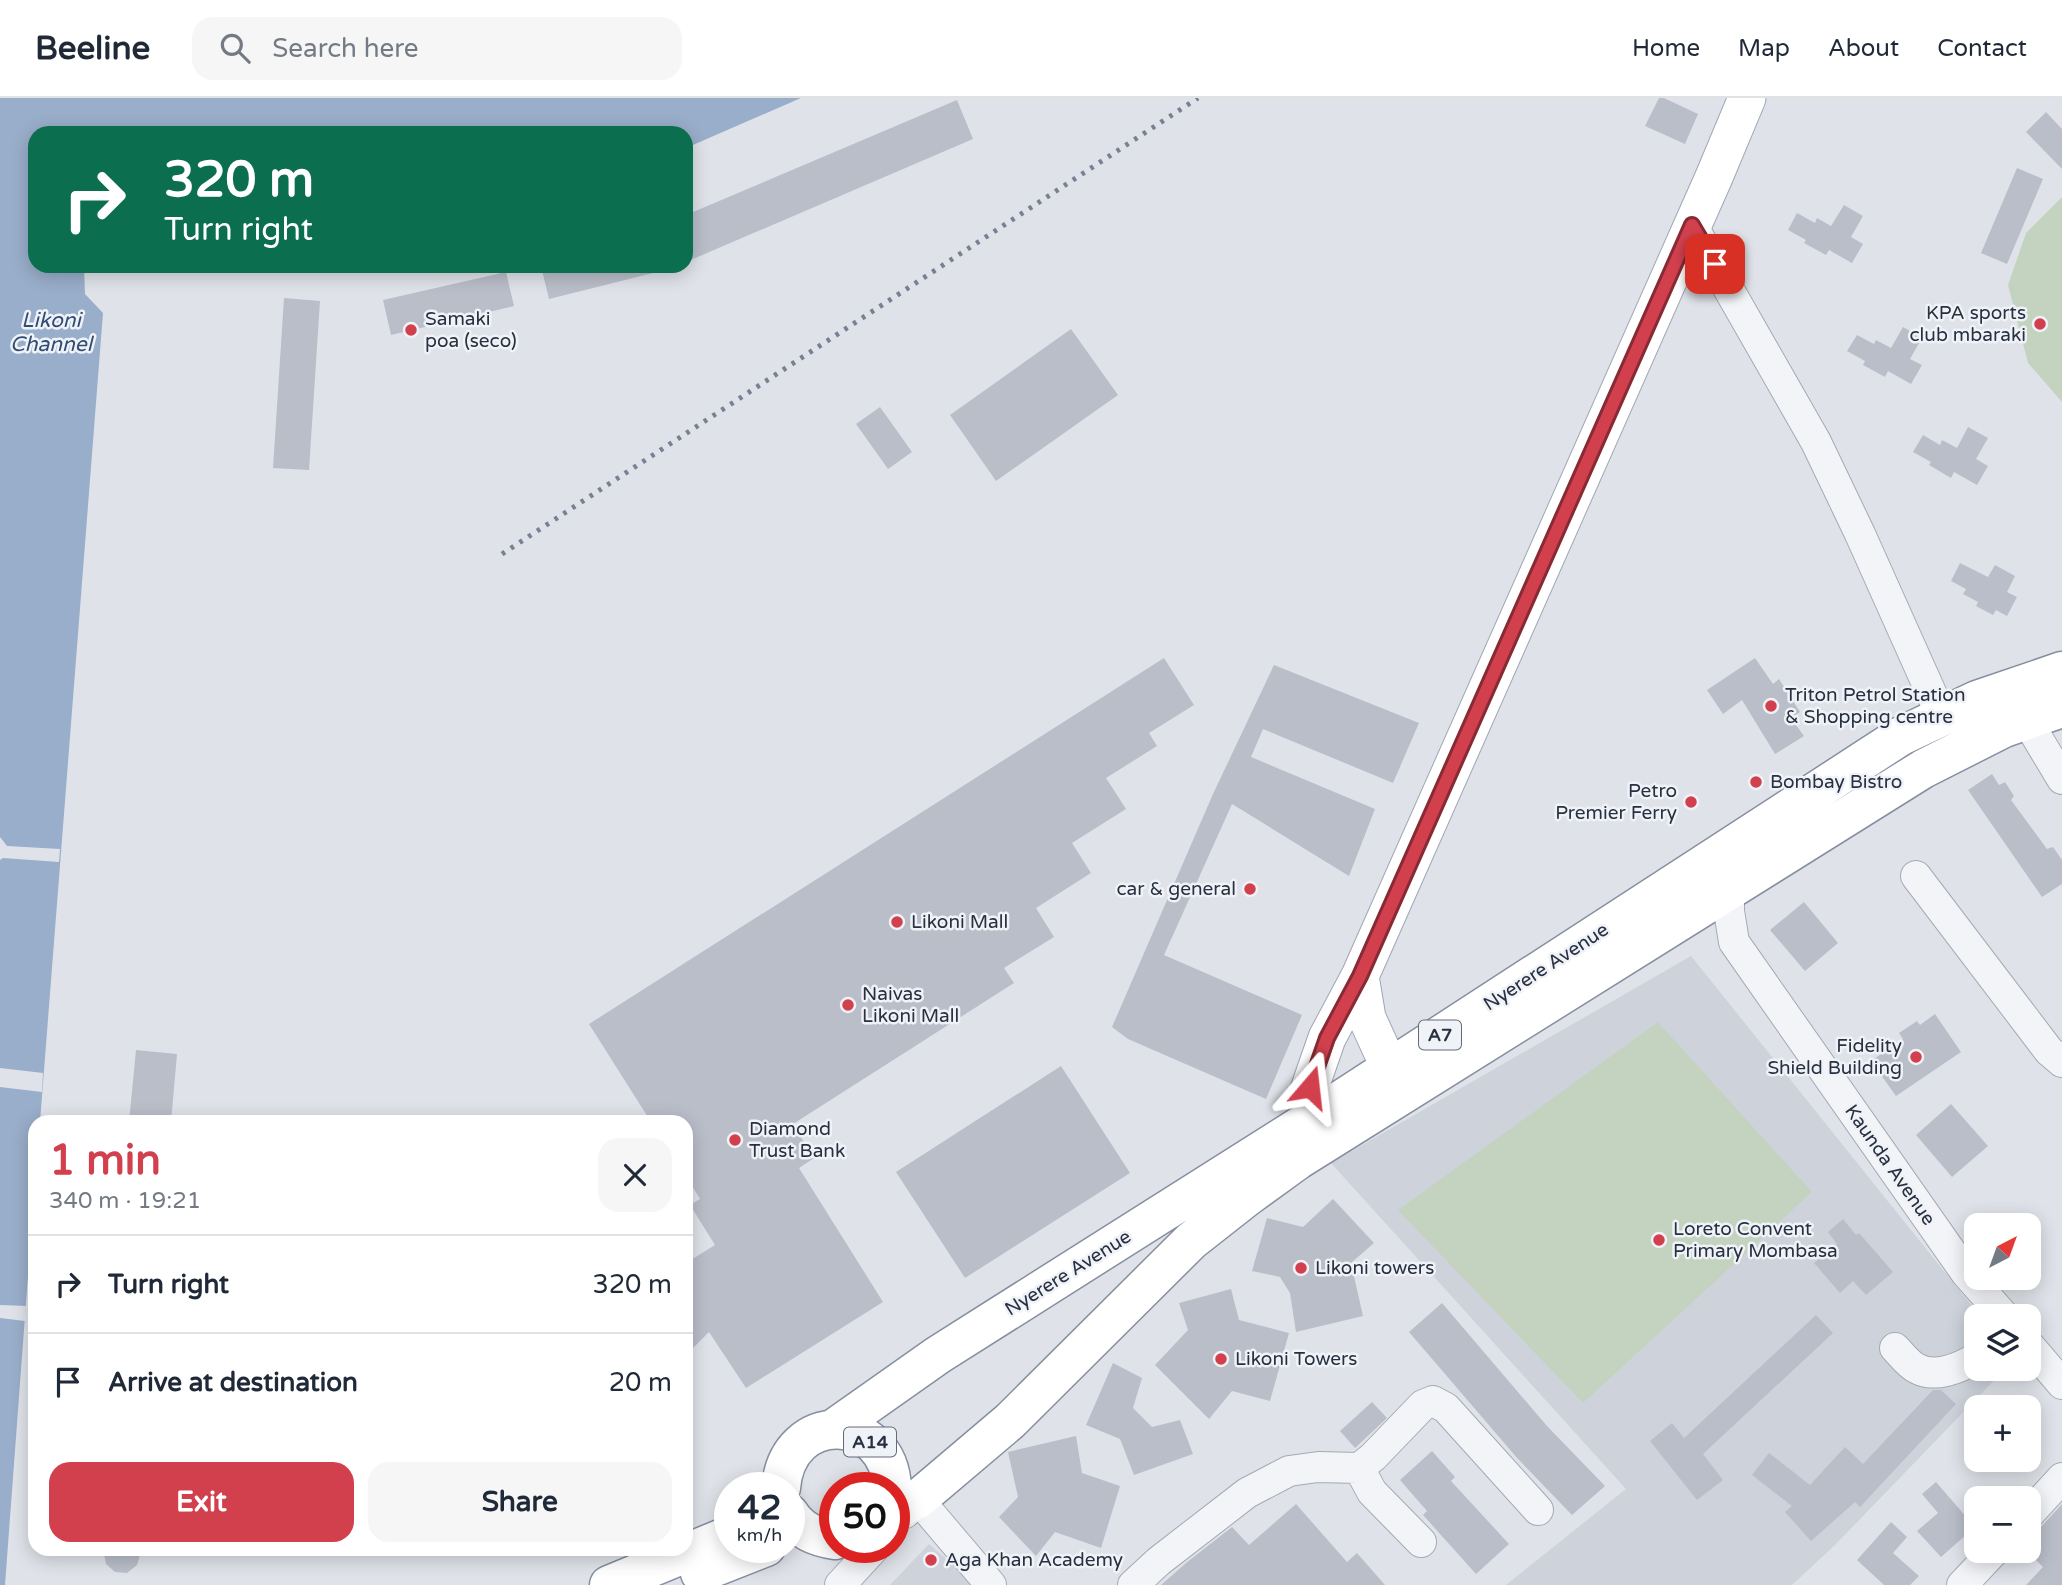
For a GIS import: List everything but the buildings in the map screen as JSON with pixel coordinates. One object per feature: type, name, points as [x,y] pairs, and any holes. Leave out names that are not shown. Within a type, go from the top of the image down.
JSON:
[{"type":"highway","name":"Nyerere Avenue","points":[[1720,875],[1979,739],[2017,704],[2062,671]]},
{"type":"highway","name":"Nyerere Avenue","points":[[833,1429],[938,1355],[1329,1124],[1677,903],[1720,875],[1902,736],[1941,715],[2017,704],[2062,708]]},
{"type":"highway","points":[[1902,736],[1923,769]]},
{"type":"highway","name":"Nyerere Avenue","points":[[910,1498],[1010,1420],[1191,1241],[1257,1189],[1329,1124]]},
{"type":"highway","name":"A14","points":[[782,1472],[792,1451],[810,1436],[833,1429],[851,1431],[868,1439],[881,1451],[890,1472]]},
{"type":"highway","points":[[693,1550],[714,1542]]},
{"type":"highway","points":[[609,1585],[679,1556]]},
{"type":"highway","points":[[670,1585],[726,1563]]},
{"type":"main road","points":[[1329,1124],[1310,1087],[1327,1038],[1360,976],[1747,98]]},
{"type":"main road","points":[[1360,976],[1367,1018],[1396,1081]]},
{"type":"street","points":[[1692,225],[1816,442],[1941,715]]},
{"type":"street","points":[[2017,704],[2062,779]]},
{"type":"street","name":"Kaunda Avenue","points":[[1720,875],[1734,942]]},
{"type":"street","points":[[1916,876],[2049,1051],[2062,1062]]},
{"type":"street","name":"Kaunda Avenue","points":[[1677,903],[1734,942],[1966,1273],[1993,1304]]},
{"type":"street","points":[[1895,1348],[1917,1369],[1944,1372],[1964,1365]]},
{"type":"street","points":[[2041,1359],[2062,1384]]},
{"type":"street","points":[[1133,1585],[1159,1561],[1247,1493],[1289,1471],[1318,1467],[1359,1468],[1423,1405],[1433,1401],[1446,1408],[1538,1510]]},
{"type":"street","points":[[1359,1468],[1371,1492],[1421,1542]]},
{"type":"street","points":[[2041,1501],[2062,1478]]},
{"type":"street","points":[[910,1515],[991,1585]]},
{"type":"street","points":[[813,1534],[827,1585]]},
{"type":"street","points":[[840,1585],[860,1563]]},
{"type":"street","points":[[1962,1585],[1983,1563]]},
{"type":"shaded area","name":"Loreto Convent Primary Mombasa","points":[[1691,956],[1970,1304],[1964,1304],[1964,1381],[1993,1381],[1980,1395],[1964,1395],[1964,1411],[1835,1545],[1792,1585],[1506,1585],[1626,1489],[1331,1163]]},
{"type":"shaded area","name":"Aga Khan Academy","points":[[929,1544],[969,1579],[974,1585],[890,1585]]},
{"type":"green space","name":"KPA sports club mbaraki","points":[[2062,197],[2062,402],[2028,363],[2008,285],[2026,233]]},
{"type":"green space","points":[[1658,1022],[1812,1192],[1583,1403],[1398,1210]]},
{"type":"water","name":"Likoni Channel","points":[[0,98],[801,98],[693,145],[693,126],[28,126],[28,273],[84,273],[85,294],[103,313],[41,1115],[28,1115],[28,1276],[5,1585],[0,1585]]},
{"type":"pier","points":[[0,837],[7,846],[60,849],[59,862],[3,858],[0,860]]},
{"type":"pier","points":[[0,1068],[43,1073],[42,1092],[0,1087]]},
{"type":"pier","points":[[0,1305],[26,1306],[25,1321],[0,1318]]},
{"type":"railway","points":[[502,554],[1198,98]]},
{"type":"place","name":"KPA sports club mbaraki","points":[[2040,324]]},
{"type":"place","name":"Samaki poa (seco)","points":[[411,330]]},
{"type":"place","name":"Triton Petrol Station & Shopping centre","points":[[1771,706]]},
{"type":"place","name":"Bombay Bistro","points":[[1756,782]]},
{"type":"place","name":"Petro Premier Ferry","points":[[1691,802]]},
{"type":"place","name":"car & general","points":[[1250,889]]},
{"type":"place","name":"Likoni Mall","points":[[897,922]]},
{"type":"place","name":"Naivas Likoni Mall","points":[[848,1005]]},
{"type":"place","name":"Fidelity Shield Building","points":[[1916,1057]]},
{"type":"place","name":"Diamond Trust Bank","points":[[735,1140]]},
{"type":"place","name":"Loreto Convent Primary Mombasa","points":[[1659,1240]]},
{"type":"place","name":"Likoni towers","points":[[1301,1268]]},
{"type":"place","name":"Likoni Towers","points":[[1221,1359]]},
{"type":"place","name":"Aga Khan Academy","points":[[931,1560]]},
{"type":"route","points":[[1310,1087],[1327,1038],[1360,976],[1692,225],[1715,264]]}]
